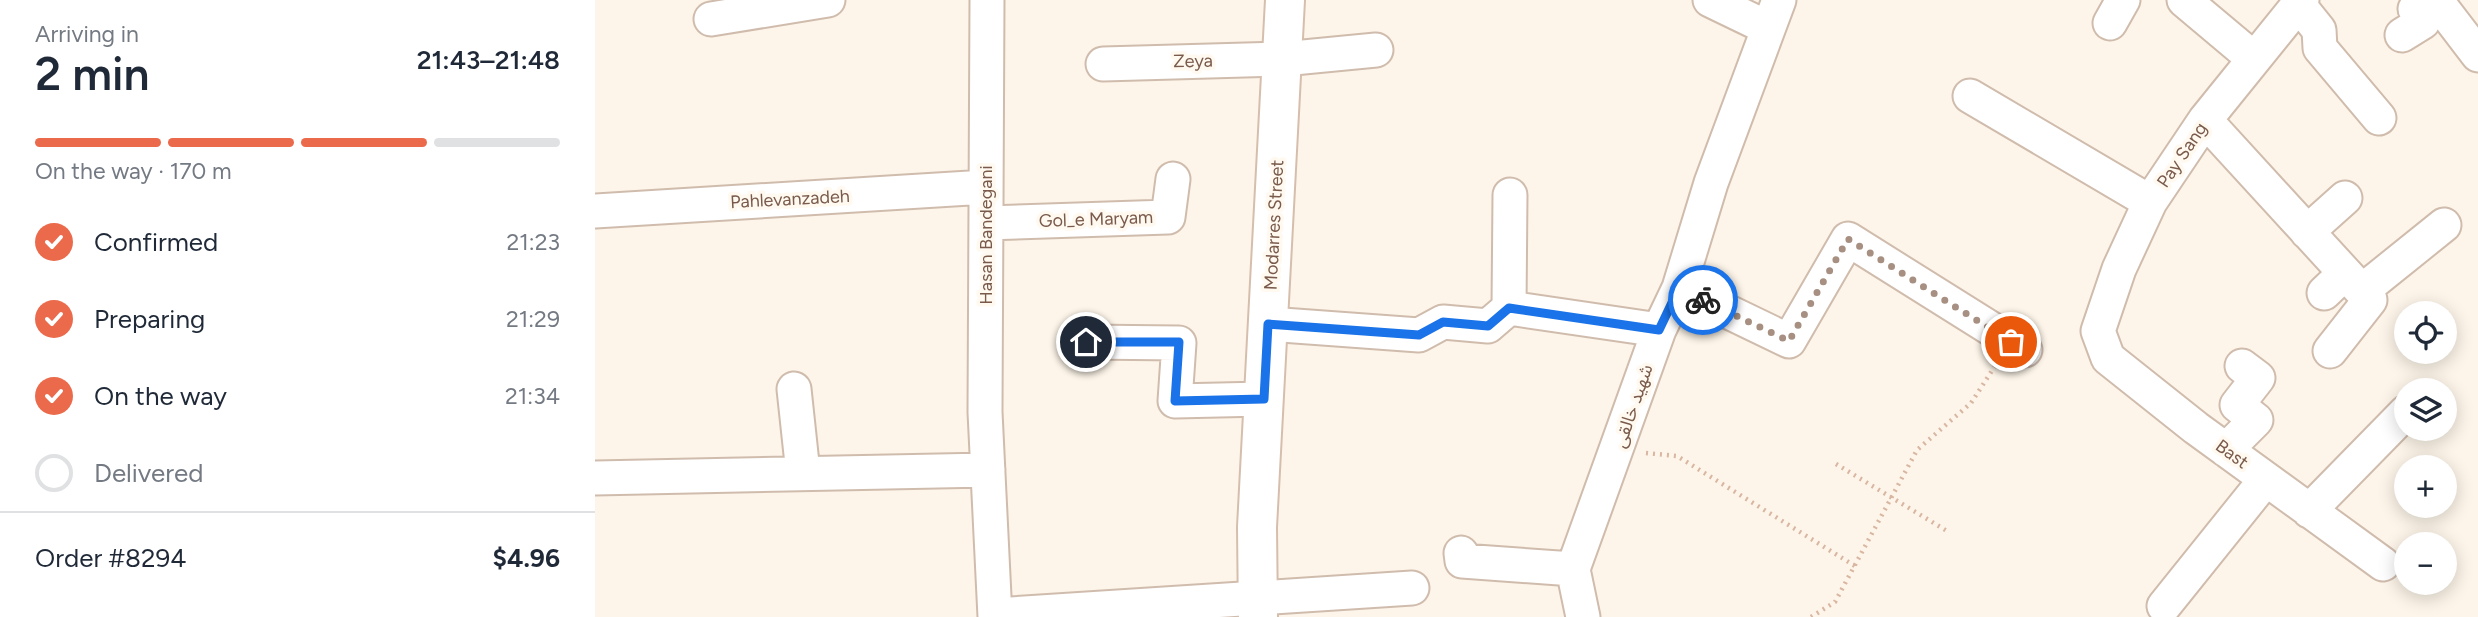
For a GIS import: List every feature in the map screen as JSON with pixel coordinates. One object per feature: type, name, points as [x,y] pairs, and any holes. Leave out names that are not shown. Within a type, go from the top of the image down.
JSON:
[{"type":"main road","name":"Modarres Street","points":[[1258,607],[1257,527],[1286,0]]},
{"type":"street","points":[[711,19],[828,0]]},
{"type":"street","name":"Hasan Bandegani","points":[[986,0],[988,470],[995,616]]},
{"type":"street","points":[[1710,0],[1773,14]]},
{"type":"street","points":[[2184,0],[2253,58]]},
{"type":"street","points":[[2402,35],[2423,22],[2415,9],[2426,0]]},
{"type":"street","points":[[2436,0],[2478,54]]},
{"type":"street","points":[[2300,2],[2319,30],[2320,48],[2379,118]]},
{"type":"street","name":"Pay Sang","points":[[2098,331],[2119,269],[2150,202],[2205,120],[2300,2]]},
{"type":"street","name":"شهید خالقی","points":[[1573,569],[1659,330],[1679,288],[1711,183],[1773,14]]},
{"type":"street","name":"Zeya","points":[[1103,64],[1283,59],[1376,50]]},
{"type":"street","points":[[1970,96],[2150,202]]},
{"type":"street","points":[[2205,120],[2307,232],[2344,286],[2371,300],[2330,351]]},
{"type":"street","name":"Gol_e Maryam","points":[[986,223],[1168,217],[1173,179]]},
{"type":"street","name":"Pahlevanzadeh","points":[[595,211],[986,187]]},
{"type":"street","points":[[1268,324],[1419,335],[1443,322],[1488,326],[1509,308],[1510,195]]},
{"type":"street","points":[[2307,232],[2345,198]]},
{"type":"street","points":[[2344,286],[2444,225]]},
{"type":"street","points":[[1679,288],[1789,341],[1848,239],[2018,346]]},
{"type":"street","points":[[1509,308],[1659,330]]},
{"type":"street","name":"Bast","points":[[2098,331],[2108,358],[2226,450],[2383,564]]},
{"type":"street","points":[[1086,342],[1179,342],[1175,401],[1264,399]]},
{"type":"street","points":[[2226,450],[2256,420],[2237,405],[2258,378],[2242,366]]},
{"type":"street","points":[[794,389],[803,473]]},
{"type":"street","points":[[2309,511],[2394,424]]},
{"type":"street","points":[[595,478],[988,470]]},
{"type":"street","points":[[2164,606],[2266,479]]},
{"type":"street","points":[[1461,553],[1462,561],[1573,569],[1583,617]]},
{"type":"street","points":[[995,616],[1258,607],[1412,588]]},
{"type":"path","points":[[1811,617],[1835,602],[1917,450],[1971,403],[2018,346]]},
{"type":"path","points":[[1677,456],[1855,566]]},
{"type":"path","points":[[1836,464],[1947,531]]},
{"type":"way so far","points":[[1703,300],[1789,341],[1848,239],[2011,342]]},
{"type":"route","points":[[1086,342],[1179,342],[1175,401],[1264,399],[1268,324],[1419,335],[1443,322],[1488,326],[1509,308],[1659,330],[1679,288],[1703,300]]}]
